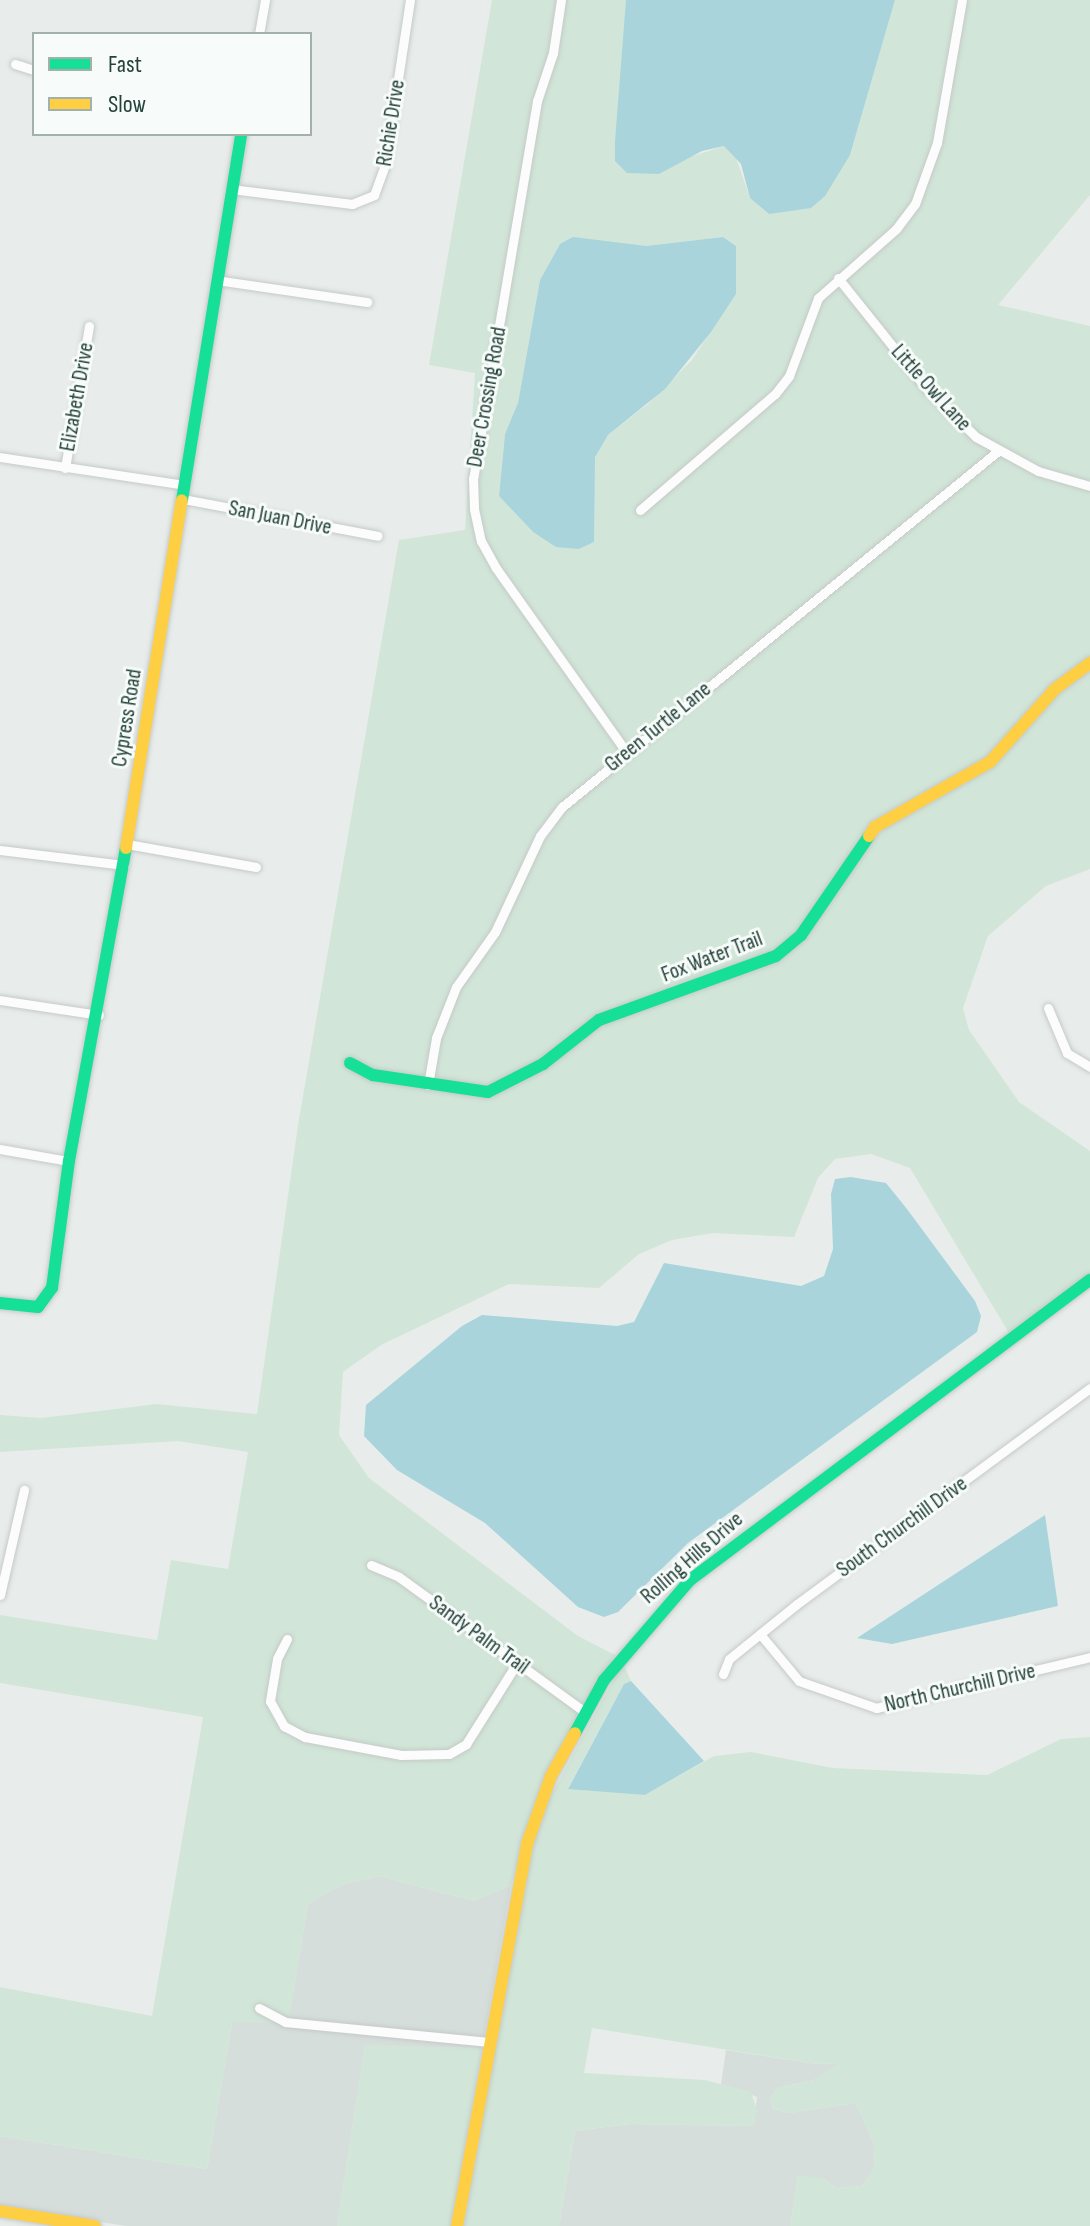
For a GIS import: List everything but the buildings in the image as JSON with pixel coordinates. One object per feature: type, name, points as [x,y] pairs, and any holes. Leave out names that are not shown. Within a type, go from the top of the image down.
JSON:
[{"type":"street","points":[[259,32],[265,0]]},
{"type":"street","name":"Richie Drive","points":[[231,189],[352,204],[374,195],[385,165],[410,0]]},
{"type":"street","name":"Deer Crossing Road","points":[[561,0],[534,117],[473,478],[474,509],[481,541],[496,568],[627,753]]},
{"type":"street","points":[[640,510],[775,394],[789,376],[812,307],[838,278],[896,229],[929,173],[962,0]]},
{"type":"street","points":[[15,64],[32,69]]},
{"type":"street","name":"Cypress Road","points":[[0,1303],[31,1309],[43,1305],[52,1288],[69,1161],[99,1015],[241,136]]},
{"type":"street","name":"Little Owl Lane","points":[[838,278],[949,414],[998,451],[1038,471],[1090,486]]},
{"type":"street","points":[[216,280],[367,302]]},
{"type":"street","name":"Elizabeth Drive","points":[[65,468],[89,326]]},
{"type":"street","name":"Green Turtle Lane","points":[[428,1085],[443,1016],[509,907],[540,836],[562,807],[998,451]]},
{"type":"street","name":"San Juan Drive","points":[[0,457],[184,492],[378,536]]},
{"type":"street","name":"Fox Water Trail","points":[[350,1063],[373,1075],[488,1092],[543,1064],[599,1020],[776,956],[801,935],[875,827],[990,762],[1012,743],[1055,689],[1090,663]]},
{"type":"street","points":[[127,844],[256,867]]},
{"type":"street","points":[[0,850],[124,865]]},
{"type":"street","points":[[0,1000],[99,1015]]},
{"type":"street","points":[[1048,1008],[1067,1053],[1090,1067]]},
{"type":"street","points":[[0,1149],[69,1161]]},
{"type":"street","name":"Rolling Hills Drive","points":[[457,2226],[530,1833],[551,1776],[585,1712],[627,1649],[690,1580],[1090,1280]]},
{"type":"street","name":"South Churchill Drive","points":[[723,1674],[729,1659],[760,1634],[1089,1390]]},
{"type":"street","points":[[0,1595],[24,1490]]},
{"type":"street","name":"Sandy Palm Trail","points":[[371,1565],[399,1577],[585,1712]]},
{"type":"street","name":"North Churchill Drive","points":[[760,1634],[799,1681],[876,1708],[1090,1657]]},
{"type":"street","points":[[287,1639],[277,1659],[270,1701],[284,1726],[305,1737],[401,1755],[449,1754],[466,1744],[517,1663]]},
{"type":"street","points":[[259,2008],[285,2022],[489,2042]]},
{"type":"street","points":[[0,2211],[95,2226]]},
{"type":"shaded area","points":[[379,1876],[474,1901],[511,1885],[482,2048],[365,2046],[337,2226],[126,2226],[0,2206],[0,2136],[207,2169],[232,2022],[288,2022],[308,1904],[341,1885]]},
{"type":"shaded area","points":[[726,2050],[816,2064],[841,2063],[814,2080],[777,2088],[771,2097],[773,2109],[789,2113],[856,2103],[875,2146],[874,2169],[862,2186],[836,2188],[824,2179],[798,2176],[790,2226],[559,2226],[575,2131],[630,2124],[753,2126],[757,2097],[721,2084]]},
{"type":"green space","points":[[492,0],[626,0],[625,25],[687,158],[724,146],[733,149],[750,198],[850,155],[895,0],[1090,0],[1090,195],[998,305],[1090,326],[1090,869],[1046,886],[988,936],[963,1008],[969,1030],[1019,1102],[1090,1151],[1090,1274],[1009,1333],[910,1168],[871,1154],[835,1159],[818,1178],[794,1237],[713,1233],[672,1240],[639,1254],[599,1288],[509,1284],[381,1345],[343,1372],[339,1435],[369,1478],[578,1636],[615,1655],[546,1775],[511,1885],[474,1901],[379,1876],[341,1885],[308,1904],[288,2023],[232,2022],[207,2169],[0,2136],[0,1987],[152,2016],[203,1717],[0,1683],[0,1615],[157,1640],[171,1560],[228,1569],[248,1452],[178,1441],[0,1452],[0,1415],[41,1418],[157,1404],[257,1414],[298,1125],[399,540],[465,530],[475,373],[429,365]],"holes":[[[723,237],[736,246],[735,294],[692,360],[648,404],[608,435],[594,457],[594,542],[579,549],[556,546],[533,532],[499,496],[505,434],[518,404],[540,280],[560,244],[646,246]]]},
{"type":"green space","points":[[623,1663],[631,1681],[624,1684],[568,1788],[645,1795],[714,1756],[751,1752],[833,1768],[987,1775],[1061,1739],[1090,1737],[1090,2226],[790,2226],[798,2175],[824,2179],[836,2188],[862,2186],[874,2169],[875,2146],[856,2103],[789,2113],[773,2109],[771,2097],[777,2088],[814,2080],[840,2063],[816,2064],[592,2028],[584,2073],[705,2080],[751,2092],[757,2110],[753,2126],[630,2124],[575,2131],[559,2226],[464,2226],[525,1871],[542,1812]]},
{"type":"green space","points":[[365,2045],[482,2048],[452,2226],[337,2226]]},
{"type":"water","points":[[626,0],[895,0],[850,155],[825,196],[811,208],[769,214],[750,198],[741,164],[724,146],[702,151],[659,174],[627,173],[615,161]]},
{"type":"water","points":[[573,237],[646,246],[723,237],[736,246],[736,294],[711,332],[665,389],[608,435],[595,457],[594,542],[579,549],[556,547],[533,532],[499,496],[505,434],[518,403],[540,280],[560,244]]},
{"type":"water","points":[[851,1177],[886,1183],[975,1301],[981,1316],[977,1332],[688,1543],[618,1612],[604,1617],[578,1607],[485,1523],[397,1470],[364,1436],[366,1405],[462,1326],[482,1315],[617,1326],[634,1322],[664,1263],[801,1286],[824,1276],[833,1249],[831,1194],[835,1179]]},
{"type":"water","points":[[1045,1515],[1058,1606],[892,1644],[857,1638]]},
{"type":"water","points":[[631,1681],[704,1761],[645,1795],[568,1789],[624,1684]]},
{"type":"traffic: fast","points":[[182,500],[241,136]]},
{"type":"traffic: fast","points":[[350,1063],[373,1075],[488,1092],[543,1064],[599,1020],[776,956],[801,935],[869,836]]},
{"type":"traffic: fast","points":[[0,1303],[38,1307],[52,1288],[69,1161],[126,848]]},
{"type":"traffic: fast","points":[[575,1733],[604,1680],[690,1580],[1090,1280]]},
{"type":"traffic: slow","points":[[126,848],[182,500]]},
{"type":"traffic: slow","points":[[869,836],[875,827],[990,762],[1055,689],[1090,663]]},
{"type":"traffic: slow","points":[[457,2226],[527,1844],[551,1776],[575,1733]]},
{"type":"traffic: slow","points":[[0,2211],[95,2226]]}]
